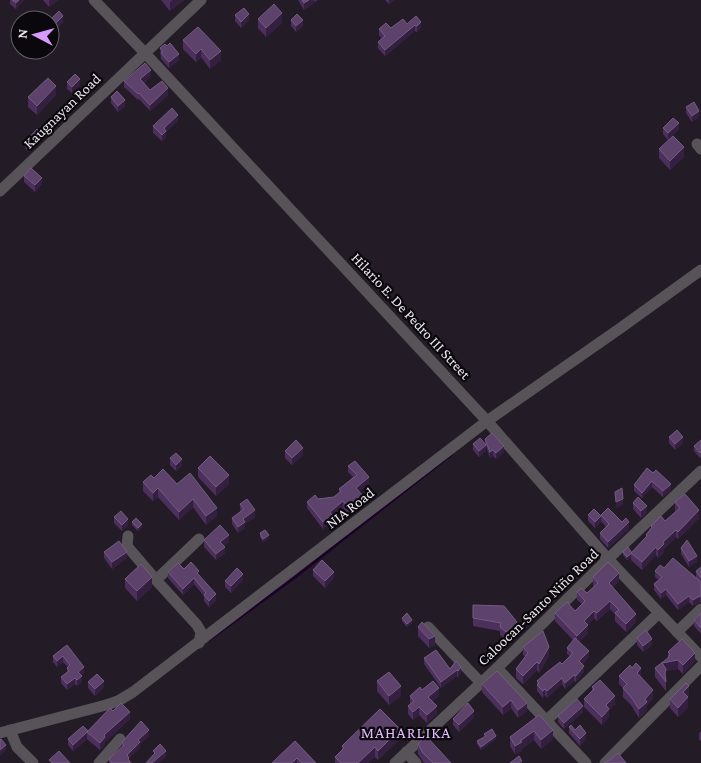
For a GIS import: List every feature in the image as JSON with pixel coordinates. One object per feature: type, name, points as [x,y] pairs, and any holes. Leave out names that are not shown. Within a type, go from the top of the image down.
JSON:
[{"type":"street","name":"Hilario E. De Pedro III Street","points":[[94,0],[487,421],[608,559],[701,657]]},
{"type":"street","name":"Kaugnayan Road","points":[[0,191],[144,52],[201,0]]},
{"type":"street","name":"NIA Road","points":[[7,733],[118,701],[133,692],[487,421],[701,270]]},
{"type":"street","name":"Caloocan-Santo Niño Road","points":[[395,763],[482,683],[701,471]]},
{"type":"street","points":[[128,536],[128,546],[197,625],[200,632],[199,643]]},
{"type":"street","points":[[156,580],[199,539]]},
{"type":"street","points":[[677,632],[701,609]]},
{"type":"street","points":[[546,720],[659,613]]},
{"type":"street","points":[[428,627],[482,683]]},
{"type":"street","points":[[605,763],[701,666]]},
{"type":"street","points":[[497,668],[586,763]]},
{"type":"street","points":[[7,733],[17,747],[33,763]]},
{"type":"street","points":[[99,763],[120,739]]},
{"type":"street","points":[[406,752],[416,763]]},
{"type":"building","points":[[274,4],[282,13],[266,28],[258,19]]},
{"type":"building","points":[[244,8],[249,14],[241,22],[235,15]]},
{"type":"building","points":[[297,14],[303,20],[296,26],[291,20]]},
{"type":"building","points":[[416,16],[421,22],[385,50],[378,42],[385,36],[379,29],[386,23],[391,28],[403,19],[407,24]]},
{"type":"building","points":[[198,27],[221,51],[210,60],[201,49],[196,54],[183,40]]},
{"type":"building","points":[[170,43],[179,54],[169,62],[161,53],[163,52],[160,48]]},
{"type":"building","points":[[145,63],[151,70],[140,79],[150,90],[162,81],[168,88],[150,105],[124,81]]},
{"type":"building","points":[[75,74],[80,79],[72,87],[67,82]]},
{"type":"building","points":[[48,78],[56,86],[37,106],[28,97]]},
{"type":"building","points":[[117,91],[125,100],[118,106],[111,97]]},
{"type":"building","points":[[694,102],[699,111],[692,116],[686,107]]},
{"type":"building","points":[[172,108],[178,115],[164,128],[166,131],[162,135],[153,126]]},
{"type":"building","points":[[673,118],[679,123],[668,133],[663,128]]},
{"type":"building","points":[[37,129],[41,134],[29,146],[25,142]]},
{"type":"building","points":[[673,136],[684,147],[670,161],[659,149]]},
{"type":"building","points":[[31,168],[42,178],[35,185],[24,176]]},
{"type":"building","points":[[677,430],[683,437],[675,444],[669,437]]},
{"type":"building","points":[[492,433],[504,446],[496,453],[493,450],[490,452],[485,439]]},
{"type":"building","points":[[480,438],[486,445],[479,451],[473,444]]},
{"type":"building","points":[[296,440],[303,448],[292,458],[285,451]]},
{"type":"building","points":[[701,440],[701,452],[700,453],[694,446]]},
{"type":"building","points":[[176,453],[182,459],[176,465],[170,458]]},
{"type":"building","points":[[210,456],[229,475],[216,487],[198,468]]},
{"type":"building","points":[[355,461],[369,477],[356,488],[364,497],[350,510],[343,501],[330,512],[332,515],[323,522],[307,502],[315,495],[318,499],[334,497],[341,491],[339,489],[357,475],[348,466]]},
{"type":"building","points":[[647,468],[653,473],[656,470],[671,484],[663,491],[652,481],[642,493],[634,485]]},
{"type":"building","points":[[163,469],[177,484],[190,473],[217,508],[206,516],[193,499],[179,512],[158,488],[153,493],[143,482],[151,475],[154,478]]},
{"type":"building","points":[[622,488],[623,499],[616,502],[615,492]]},
{"type":"building","points":[[685,494],[699,510],[678,532],[676,530],[663,542],[664,544],[658,550],[656,547],[642,562],[631,553],[647,536],[651,526],[661,516],[665,521],[680,508],[675,502]]},
{"type":"building","points":[[638,497],[647,506],[641,511],[633,503]]},
{"type":"building","points":[[247,499],[255,510],[243,519],[245,522],[238,527],[232,518],[244,509],[240,504]]},
{"type":"building","points":[[608,508],[622,522],[626,518],[629,522],[608,542],[600,533],[609,524],[601,515]]},
{"type":"building","points":[[594,509],[601,516],[595,522],[588,515]]},
{"type":"building","points":[[121,511],[128,519],[122,525],[114,517]]},
{"type":"building","points":[[136,518],[142,524],[138,528],[132,522]]},
{"type":"building","points":[[220,525],[229,535],[220,542],[225,547],[216,554],[204,540]]},
{"type":"building","points":[[265,530],[269,535],[263,539],[260,533]]},
{"type":"building","points":[[687,540],[697,556],[689,561],[681,548]]},
{"type":"building","points":[[119,541],[127,552],[112,562],[104,552]]},
{"type":"building","points":[[628,547],[632,553],[627,557],[623,552]]},
{"type":"building","points":[[673,558],[701,582],[701,596],[693,600],[689,596],[678,604],[666,589],[661,593],[654,584],[662,577],[655,571],[660,565],[664,568]]},
{"type":"building","points":[[322,560],[334,572],[325,581],[313,570]]},
{"type":"building","points":[[191,562],[199,571],[197,573],[216,594],[209,601],[204,595],[206,593],[194,578],[183,589],[168,572],[178,563],[184,569]]},
{"type":"building","points":[[608,562],[619,573],[609,583],[636,614],[626,624],[615,613],[619,610],[610,601],[597,613],[594,611],[584,621],[588,625],[577,636],[555,613],[567,602],[575,611],[585,601],[577,592],[581,588],[587,593],[598,583],[593,577]]},
{"type":"building","points":[[141,564],[152,577],[137,591],[125,579]]},
{"type":"building","points":[[701,567],[701,578],[696,571]]},
{"type":"building","points":[[237,568],[243,574],[231,586],[225,581]]},
{"type":"building","points":[[473,605],[504,606],[517,622],[506,632],[500,627],[501,623],[473,618]]},
{"type":"building","points":[[407,613],[412,620],[407,624],[402,618]]},
{"type":"building","points":[[701,613],[701,628],[694,620]]},
{"type":"building","points":[[422,622],[435,636],[429,639],[418,627]]},
{"type":"building","points":[[646,630],[652,639],[643,646],[637,638]]},
{"type":"building","points":[[543,631],[549,647],[539,664],[537,662],[523,676],[516,669],[528,653],[523,647]]},
{"type":"building","points":[[575,638],[589,651],[579,661],[584,666],[576,676],[574,675],[565,683],[562,678],[547,691],[545,689],[543,691],[537,685],[539,683],[537,681],[560,662],[562,664],[573,653],[567,648]]},
{"type":"building","points":[[682,639],[695,653],[683,665],[678,660],[662,663],[666,669],[666,682],[655,668],[668,658],[670,654],[668,652]]},
{"type":"building","points":[[67,645],[84,667],[78,672],[82,676],[77,680],[75,678],[67,684],[61,677],[69,671],[67,668],[70,665],[63,656],[57,661],[53,656]]},
{"type":"building","points":[[436,650],[450,669],[456,661],[461,667],[441,682],[424,658]]},
{"type":"building","points":[[636,663],[641,668],[637,673],[653,690],[645,699],[647,702],[639,709],[623,688],[627,684],[619,676],[630,665],[632,668]]},
{"type":"building","points":[[497,671],[527,703],[518,710],[511,700],[503,707],[482,684]]},
{"type":"building","points":[[389,672],[401,686],[389,696],[377,681]]},
{"type":"building","points":[[97,674],[104,681],[95,689],[88,682]]},
{"type":"building","points":[[600,680],[615,696],[606,705],[609,709],[602,717],[584,699],[594,689],[592,687]]},
{"type":"building","points":[[433,681],[439,688],[428,697],[437,706],[427,715],[419,707],[413,712],[408,706],[414,701],[410,696],[420,687],[422,690]]},
{"type":"building","points":[[686,683],[689,686],[683,692],[688,697],[678,708],[670,699]]},
{"type":"building","points":[[577,699],[583,706],[564,723],[558,716]]},
{"type":"building","points":[[121,703],[130,712],[104,735],[105,737],[100,743],[87,732],[110,708],[113,711]]},
{"type":"building","points":[[468,703],[474,711],[459,725],[453,719]]},
{"type":"building","points":[[380,709],[400,729],[378,751],[375,747],[358,763],[341,763],[335,757],[344,748],[342,746]]},
{"type":"building","points":[[539,715],[553,730],[541,740],[534,731],[515,746],[510,737]]},
{"type":"building","points":[[141,721],[149,730],[138,740],[140,742],[127,755],[131,763],[112,763],[109,759],[124,745],[122,742]]},
{"type":"building","points":[[571,725],[575,730],[580,725],[586,733],[580,739],[569,727]]},
{"type":"building","points":[[83,726],[88,731],[73,745],[68,739]]},
{"type":"building","points":[[492,729],[496,736],[481,747],[477,741],[486,736],[484,734]]},
{"type":"building","points":[[426,736],[451,763],[433,763],[423,753],[418,744]]},
{"type":"building","points":[[0,740],[6,745],[0,750]]},
{"type":"building","points":[[295,741],[316,763],[302,763],[297,758],[292,763],[272,763]]},
{"type":"building","points":[[160,744],[166,751],[152,763],[146,763],[155,753],[153,751]]},
{"type":"building","points":[[59,751],[70,763],[52,763],[49,760]]},
{"type":"building","points":[[618,753],[626,763],[604,763],[610,760]]},
{"type":"building","points":[[519,756],[522,761],[510,763]]},
{"type":"waterway","points":[[209,640],[293,579],[451,455]]},
{"type":"district","name":"MAHARLIKA","points":[[406,732]]}]
